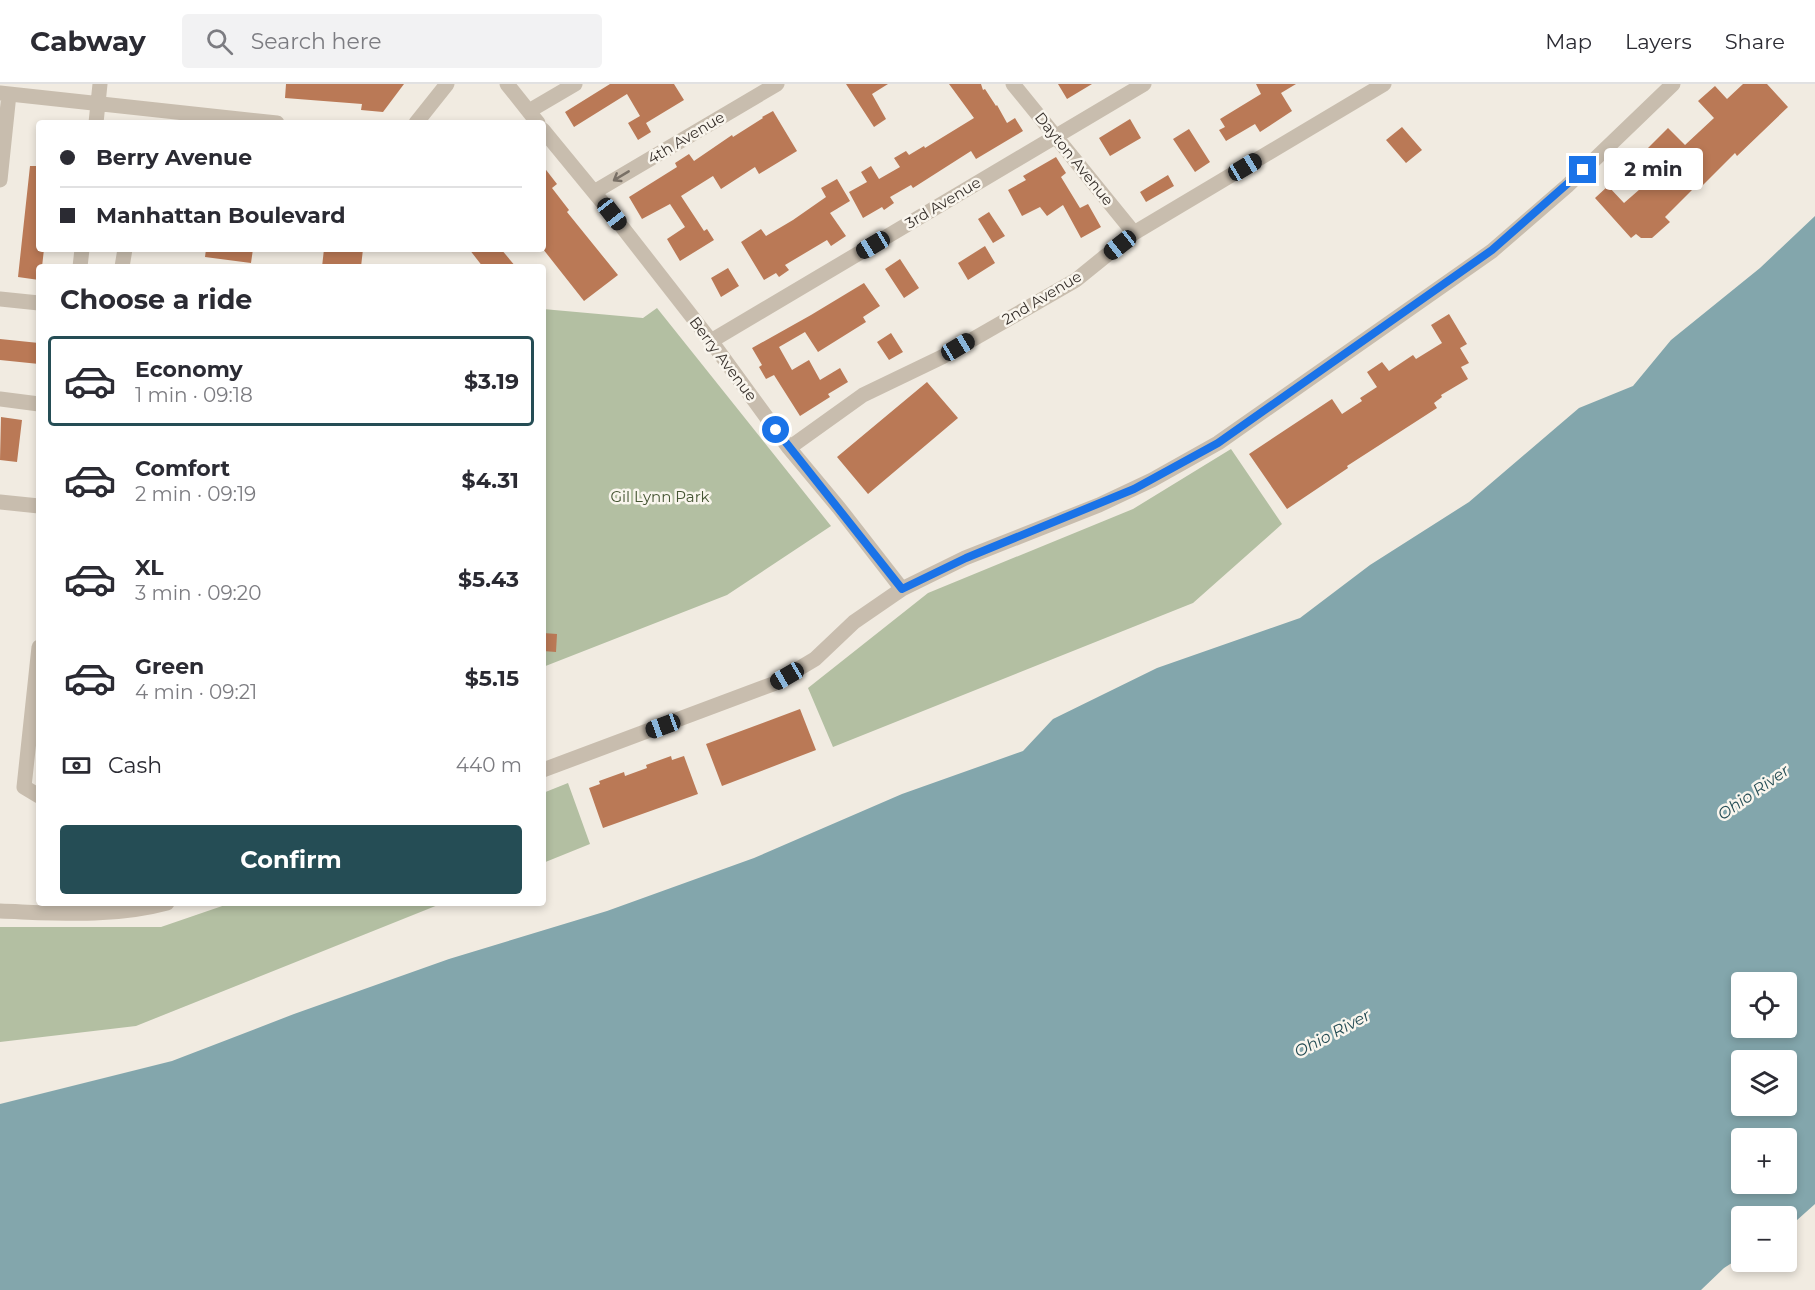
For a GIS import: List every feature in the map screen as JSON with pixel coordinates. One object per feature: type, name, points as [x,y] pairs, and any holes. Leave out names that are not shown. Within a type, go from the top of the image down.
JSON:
[{"type":"street","points":[[96,120],[100,84]]},
{"type":"street","points":[[418,120],[447,84]]},
{"type":"street","points":[[507,84],[534,117],[575,84]]},
{"type":"street","name":"4th Avenue","points":[[594,192],[777,84]]},
{"type":"street","name":"Dayton Avenue","points":[[1013,84],[1134,234]]},
{"type":"street","name":"3rd Avenue","points":[[711,341],[1143,84]]},
{"type":"street","name":"2nd Avenue","points":[[789,448],[863,395],[942,357],[1076,280],[1134,234],[1384,84]]},
{"type":"street","points":[[546,769],[773,684],[815,660],[854,622],[902,589],[966,558],[1099,505],[1142,485],[1218,443],[1492,250],[1567,186],[1673,84]]},
{"type":"street","points":[[0,180],[4,94],[98,103],[142,116],[219,120]]},
{"type":"street","name":"Berry Avenue","points":[[546,134],[711,341],[789,448],[902,589]]},
{"type":"street","points":[[0,299],[36,303]]},
{"type":"street","points":[[0,399],[36,404]]},
{"type":"street","points":[[0,502],[36,506]]},
{"type":"street","points":[[36,675],[24,787],[36,794]]},
{"type":"street","points":[[0,911],[97,914],[156,906]]},
{"type":"green space","name":"Gil Lynn Park","points":[[657,308],[831,526],[727,595],[546,666],[546,309],[643,318]]},
{"type":"green space","points":[[1231,449],[1282,524],[1193,603],[833,747],[808,688],[928,593],[1133,509]]},
{"type":"green space","points":[[568,783],[590,844],[546,862],[546,792]]},
{"type":"green space","points":[[222,906],[436,906],[136,1026],[0,1042],[0,927],[161,927]]},
{"type":"water","name":"Ohio River","points":[[1815,216],[1815,1204],[1797,1220],[1797,1206],[1731,1206],[1731,1263],[1701,1290],[0,1290],[0,1104],[172,1061],[294,1014],[449,959],[607,911],[754,858],[902,794],[1023,751],[1053,719],[1157,668],[1300,618],[1370,565],[1469,502],[1579,408],[1633,386],[1671,340],[1760,268]]},
{"type":"building","points":[[286,84],[404,84],[383,112],[361,110],[362,104],[285,98]]},
{"type":"building","points":[[610,84],[674,84],[684,100],[646,123],[651,132],[638,140],[628,123],[640,116],[627,94],[574,127],[565,112]]},
{"type":"building","points":[[846,84],[888,84],[872,94],[886,119],[874,127]]},
{"type":"building","points":[[949,84],[981,84],[1007,123],[1015,118],[1023,131],[976,159],[971,151],[913,188],[911,185],[890,197],[894,203],[884,210],[882,207],[863,218],[849,192],[867,182],[861,172],[871,166],[879,179],[900,167],[894,158],[906,151],[909,155],[924,146],[925,148],[974,118]]},
{"type":"building","points":[[1058,84],[1092,84],[1067,99]]},
{"type":"building","points":[[1256,84],[1296,84],[1281,93],[1292,111],[1260,132],[1255,124],[1226,141],[1219,130],[1225,127],[1220,119],[1261,94]]},
{"type":"building","points":[[1743,84],[1767,84],[1788,107],[1737,156],[1735,153],[1700,188],[1697,185],[1665,217],[1670,222],[1652,238],[1641,238],[1636,234],[1631,238],[1595,198],[1608,186],[1624,203],[1656,175],[1639,157],[1668,128],[1685,145],[1714,118],[1698,101],[1715,86],[1727,99]]},
{"type":"building","points":[[773,111],[797,151],[759,174],[755,167],[721,189],[713,176],[681,196],[704,231],[707,229],[714,240],[680,261],[667,239],[685,227],[670,204],[642,219],[629,197],[677,167],[675,163],[689,154],[694,161]]},
{"type":"building","points":[[1130,119],[1141,138],[1110,156],[1099,138]]},
{"type":"building","points":[[1402,127],[1422,150],[1406,163],[1386,140]]},
{"type":"building","points":[[1189,129],[1210,162],[1195,172],[1173,139]]},
{"type":"building","points":[[1056,157],[1066,173],[1061,177],[1080,208],[1088,204],[1101,227],[1081,238],[1063,205],[1047,216],[1040,207],[1022,216],[1008,190],[1026,180],[1023,176]]},
{"type":"building","points":[[30,166],[36,166],[36,252],[44,252],[42,264],[36,264],[36,280],[18,277]]},
{"type":"building","points":[[546,170],[557,184],[552,188],[569,210],[567,212],[618,275],[584,301],[545,252]]},
{"type":"building","points":[[1168,175],[1174,186],[1146,202],[1140,192]]},
{"type":"building","points":[[837,179],[850,201],[830,213],[846,236],[831,246],[827,240],[785,265],[789,270],[779,277],[776,273],[764,280],[741,242],[761,229],[766,236],[793,220],[826,197],[821,188]]},
{"type":"building","points":[[989,212],[1005,236],[993,243],[978,219]]},
{"type":"building","points":[[985,246],[995,263],[968,280],[958,263]]},
{"type":"building","points":[[206,252],[253,252],[251,263],[205,257]]},
{"type":"building","points":[[324,252],[363,252],[361,264],[322,264]]},
{"type":"building","points":[[471,252],[504,252],[514,264],[481,264]]},
{"type":"building","points":[[900,259],[919,288],[904,298],[885,269]]},
{"type":"building","points":[[728,268],[739,286],[721,297],[711,278]]},
{"type":"building","points":[[864,283],[880,306],[863,317],[866,322],[818,352],[805,332],[779,347],[792,370],[809,360],[820,380],[840,368],[848,382],[828,394],[830,397],[800,416],[774,375],[766,379],[759,367],[762,365],[752,348]]},
{"type":"building","points":[[1449,314],[1467,344],[1460,348],[1469,363],[1461,367],[1468,379],[1441,395],[1442,397],[1434,403],[1437,408],[1347,466],[1348,468],[1287,509],[1249,454],[1332,399],[1342,414],[1362,401],[1360,398],[1377,387],[1367,372],[1382,362],[1389,371],[1413,355],[1416,359],[1442,343],[1431,325]]},
{"type":"building","points":[[891,333],[903,352],[889,360],[877,342]]},
{"type":"building","points":[[0,339],[36,343],[36,364],[0,360]]},
{"type":"building","points":[[927,382],[958,418],[868,494],[837,457]]},
{"type":"building","points":[[1,417],[22,420],[17,462],[0,460]]},
{"type":"building","points":[[546,633],[557,634],[556,652],[546,651]]},
{"type":"building","points":[[800,709],[816,750],[722,786],[706,744]]},
{"type":"building","points":[[671,756],[672,760],[684,756],[698,794],[603,828],[589,788],[600,784],[599,781],[624,772],[625,776]]},
{"type":"route","points":[[776,430],[902,589],[966,558],[1134,489],[1218,443],[1492,250],[1583,170]]}]
